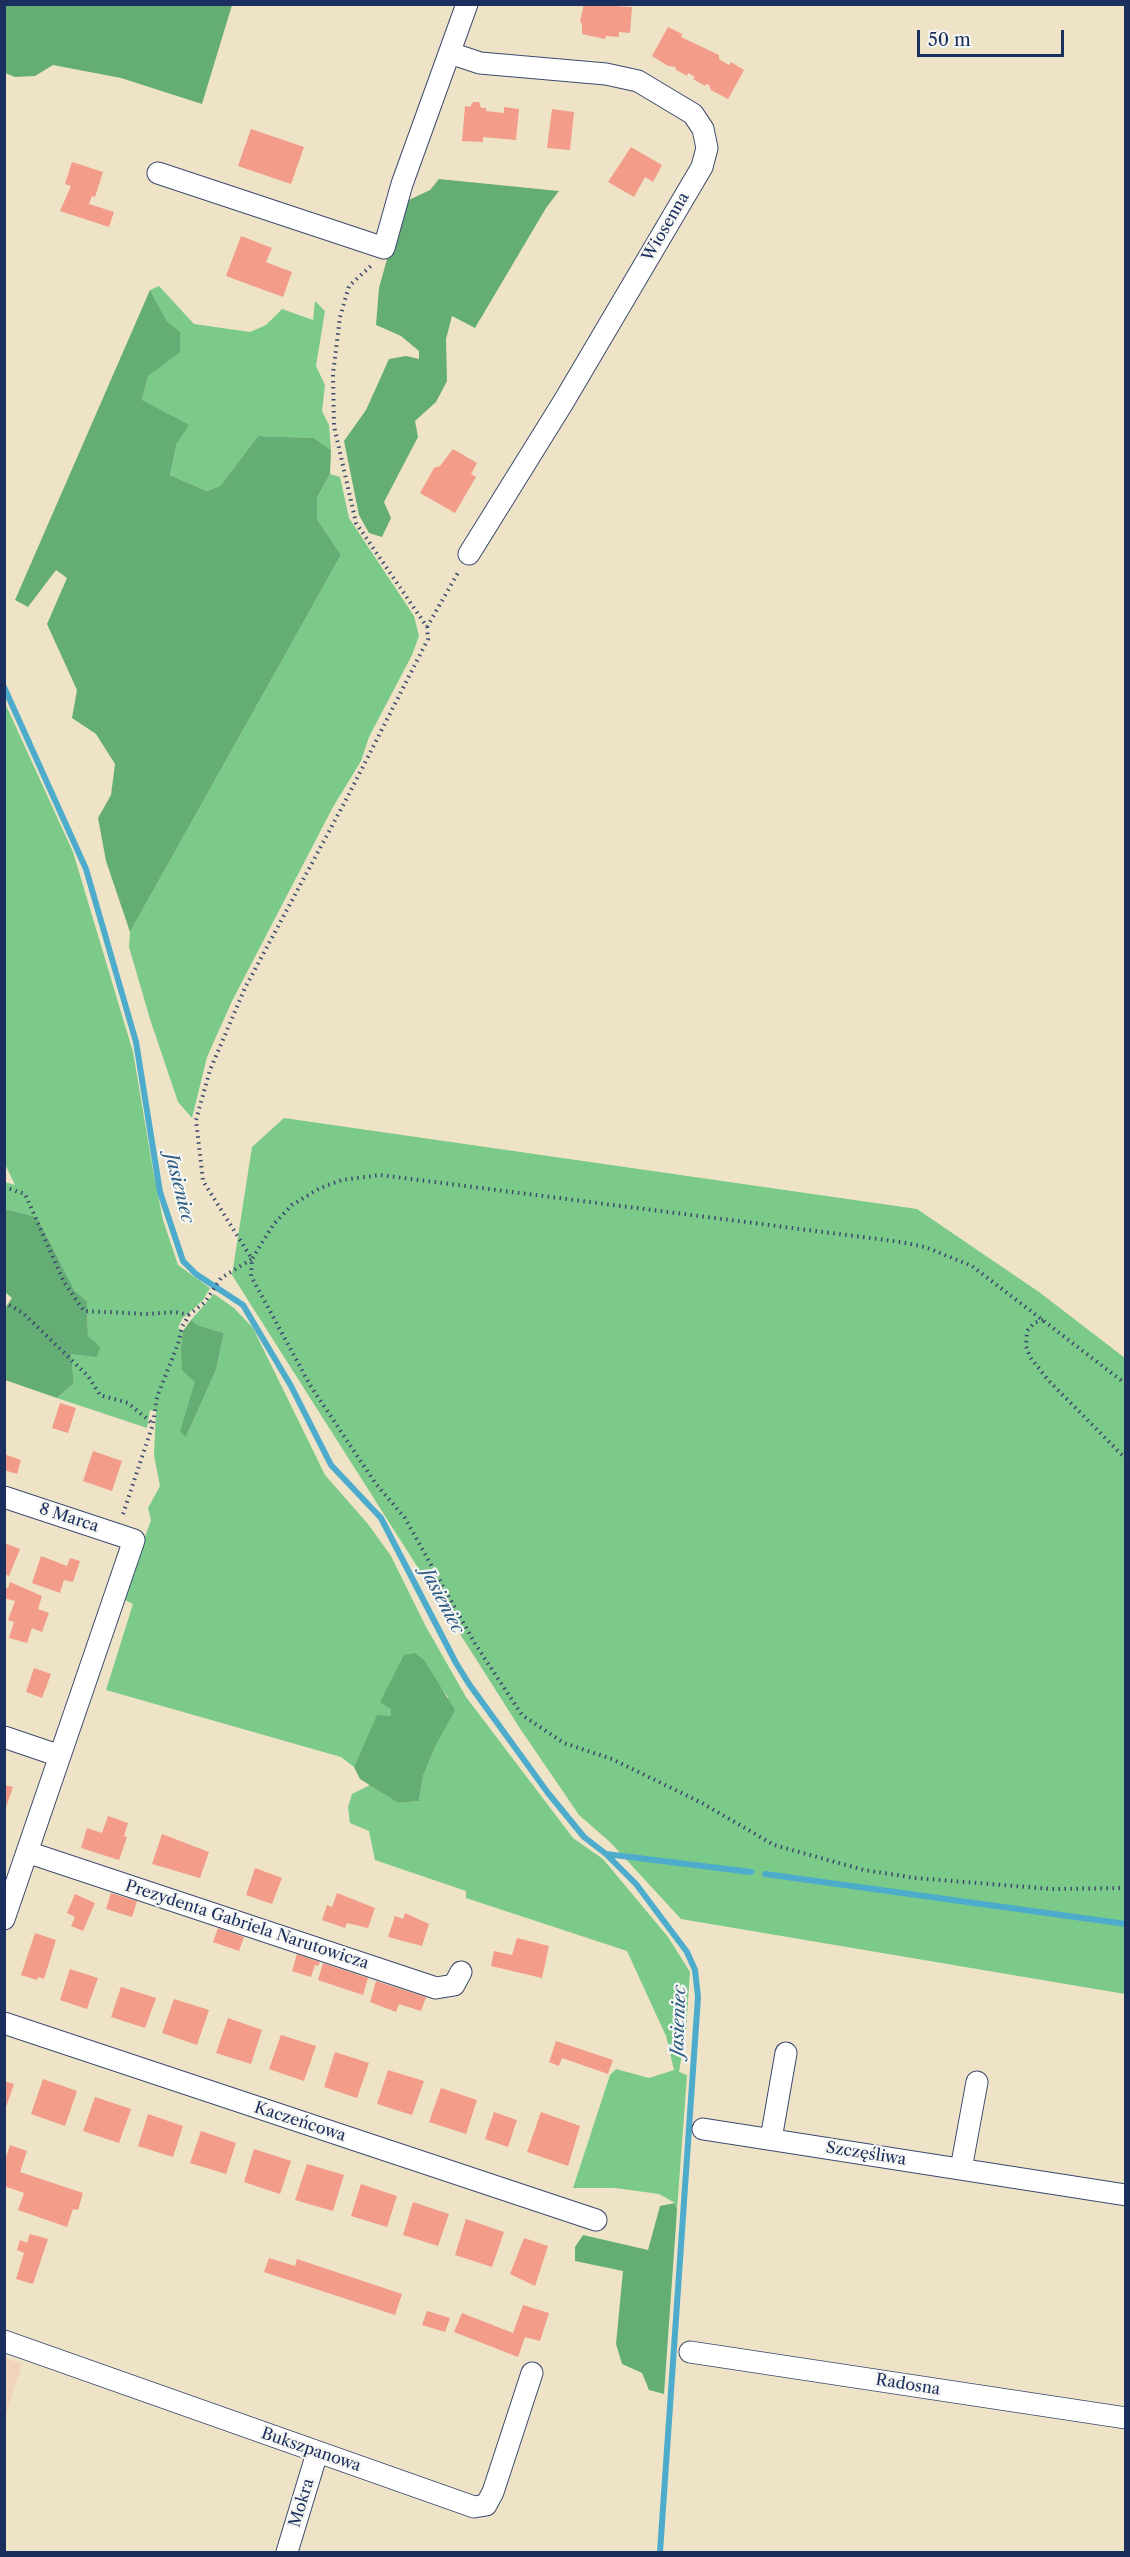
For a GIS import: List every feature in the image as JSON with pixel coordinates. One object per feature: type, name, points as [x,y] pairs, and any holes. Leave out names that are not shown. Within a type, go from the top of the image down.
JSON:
[{"type":"street","points":[[159,173],[384,248],[402,184],[467,4]]},
{"type":"street","name":"Wiosenna","points":[[450,53],[480,63],[606,74],[638,81],[693,114],[703,129],[707,148],[702,167],[564,401],[469,554]]},
{"type":"street","name":"8 Marca","points":[[4,1497],[124,1529]]},
{"type":"street","points":[[4,1919],[60,1756],[124,1529]]},
{"type":"street","points":[[4,1737],[60,1756]]},
{"type":"street","name":"Prezydenta Gabriela Narutowicza","points":[[27,1851],[436,1988],[454,1985],[461,1972]]},
{"type":"street","name":"Kaczeńcowa","points":[[4,2023],[596,2220]]},
{"type":"street","points":[[771,2139],[786,2053]]},
{"type":"street","points":[[961,2169],[977,2082]]},
{"type":"street","name":"Szczęśliwa","points":[[703,2129],[1125,2195]]},
{"type":"street","name":"Bukszpanowa","points":[[4,2341],[317,2453],[474,2506],[486,2505],[493,2492],[532,2373]]},
{"type":"street","name":"Radosna","points":[[690,2352],[1125,2418]]},
{"type":"street","name":"Mokra","points":[[287,2553],[317,2453]]},
{"type":"path","points":[[384,248],[369,270],[349,286],[340,317],[333,374],[334,426],[356,523],[427,627]]},
{"type":"path","points":[[469,554],[427,627],[425,648],[245,988],[210,1070],[196,1120],[203,1181],[252,1259],[251,1276],[310,1385],[376,1484],[405,1518],[474,1642],[522,1715],[564,1743],[612,1759],[702,1803],[774,1845],[864,1870],[916,1878],[1052,1889],[1125,1888]]},
{"type":"path","points":[[124,1529],[153,1424],[156,1397],[189,1315],[211,1293],[221,1278],[252,1259],[273,1225],[292,1205],[320,1188],[342,1180],[380,1175],[925,1246],[972,1266],[1044,1319],[1125,1384]]},
{"type":"path","points":[[4,1187],[26,1194],[64,1281],[84,1311],[148,1314],[175,1312],[189,1315]]},
{"type":"path","points":[[4,1302],[23,1313],[88,1376],[100,1395],[128,1403],[153,1424]]},
{"type":"path","points":[[1044,1319],[1034,1323],[1026,1331],[1026,1346],[1030,1357],[1048,1380],[1125,1459]]},
{"type":"path","points":[[112,1510],[124,1529]]},
{"type":"shaded area","points":[[4,2358],[22,2364],[5,2418]]},
{"type":"green space","points":[[4,5],[232,5],[202,104],[121,78],[53,65],[35,76],[15,77],[5,73]]},
{"type":"green space","points":[[439,179],[559,191],[546,208],[475,328],[452,316],[446,339],[447,381],[436,402],[415,421],[418,437],[384,502],[391,518],[382,537],[369,533],[359,515],[344,441],[366,410],[389,359],[406,356],[419,359],[419,351],[401,336],[376,325],[379,288],[392,241],[409,200],[430,190]]},
{"type":"green space","points":[[159,286],[194,324],[250,332],[266,325],[282,309],[313,320],[315,301],[325,311],[316,366],[325,385],[322,411],[329,425],[331,450],[314,438],[258,436],[220,486],[207,491],[170,475],[177,443],[142,400],[148,376],[180,332],[167,321],[150,290]]},
{"type":"green space","points":[[150,290],[167,321],[180,332],[180,352],[148,376],[142,400],[189,425],[177,443],[170,475],[207,491],[220,486],[258,436],[314,438],[331,450],[330,474],[317,498],[317,519],[341,555],[130,932],[106,861],[98,818],[111,795],[115,764],[96,734],[72,718],[77,690],[47,624],[67,578],[56,570],[28,607],[15,600]]},
{"type":"green space","points":[[330,474],[340,477],[349,518],[414,616],[419,636],[412,655],[369,737],[361,761],[333,807],[232,1001],[207,1057],[192,1118],[178,1102],[150,1019],[129,947],[130,932],[341,555],[317,519],[317,498]]},
{"type":"green space","points":[[5,703],[73,852],[133,1052],[163,1220],[178,1265],[210,1288],[203,1300],[182,1319],[178,1328],[183,1331],[181,1347],[195,1382],[186,1437],[216,1370],[224,1333],[196,1325],[191,1320],[214,1294],[234,1308],[253,1328],[325,1475],[368,1524],[391,1556],[425,1625],[466,1697],[573,1838],[603,1859],[668,1937],[690,1972],[686,2030],[679,2072],[687,2075],[677,2210],[675,2203],[659,2194],[615,2188],[573,2188],[610,2075],[616,2069],[649,2078],[674,2070],[666,2036],[627,1951],[466,1898],[466,1891],[375,1860],[369,1831],[350,1823],[348,1807],[352,1794],[370,1785],[398,1803],[419,1801],[423,1776],[436,1745],[448,1697],[435,1680],[391,1709],[391,1716],[377,1716],[354,1767],[341,1757],[106,1690],[133,1604],[123,1599],[151,1520],[148,1508],[160,1486],[154,1455],[156,1411],[150,1410],[147,1428],[57,1398],[74,1383],[71,1354],[88,1336],[87,1301],[75,1291],[37,1217],[5,1209],[5,1182],[15,1185],[5,1164]]},
{"type":"green space","points":[[284,1118],[917,1209],[1039,1292],[1125,1358],[1125,1994],[681,1919],[610,1842],[579,1815],[521,1730],[232,1275],[252,1147]]},
{"type":"green space","points":[[5,1209],[37,1217],[75,1291],[87,1301],[88,1336],[100,1347],[97,1357],[71,1354],[74,1383],[57,1398],[5,1380],[5,1308],[12,1298],[5,1292]]},
{"type":"green space","points":[[191,1320],[197,1325],[224,1333],[216,1370],[186,1437],[180,1431],[195,1382],[182,1370],[181,1347],[183,1331]]},
{"type":"green space","points":[[415,1653],[424,1660],[455,1710],[436,1745],[423,1776],[419,1801],[398,1803],[360,1779],[354,1767],[377,1715],[391,1716],[391,1709],[380,1702],[404,1655]]},
{"type":"green space","points":[[675,2203],[677,2210],[664,2394],[649,2390],[642,2373],[622,2364],[616,2344],[623,2271],[575,2261],[575,2247],[583,2235],[648,2250],[660,2206]]},
{"type":"building","points":[[584,4],[632,7],[630,33],[619,32],[619,37],[606,36],[605,39],[582,34],[580,21]]},
{"type":"building","points":[[668,27],[682,34],[681,37],[719,55],[719,59],[729,65],[731,62],[744,70],[728,99],[711,90],[709,85],[705,86],[693,79],[695,77],[688,73],[687,76],[675,69],[676,67],[668,66],[652,56]]},
{"type":"building","points":[[473,102],[479,102],[481,108],[486,108],[486,111],[504,113],[504,107],[519,109],[516,140],[483,137],[483,142],[462,141],[465,106],[470,107]]},
{"type":"building","points":[[552,109],[574,112],[570,150],[547,148]]},
{"type":"building","points":[[251,129],[304,147],[291,184],[238,166]]},
{"type":"building","points":[[631,147],[662,165],[653,182],[645,177],[634,197],[608,182]]},
{"type":"building","points":[[72,162],[103,172],[95,197],[92,196],[89,204],[114,212],[109,227],[60,211],[71,186],[65,184]]},
{"type":"building","points":[[241,236],[272,248],[266,262],[292,272],[283,297],[226,276]]},
{"type":"building","points":[[453,449],[477,463],[471,474],[476,477],[455,513],[420,493],[434,468],[440,466]]},
{"type":"building","points":[[60,1403],[76,1408],[68,1433],[52,1428]]},
{"type":"building","points":[[93,1451],[122,1461],[112,1491],[83,1481]]},
{"type":"building","points":[[4,1454],[21,1460],[17,1474],[4,1470]]},
{"type":"building","points":[[4,1543],[20,1549],[9,1576],[4,1574]]},
{"type":"building","points":[[41,1556],[67,1566],[70,1558],[80,1561],[73,1582],[64,1580],[60,1593],[32,1583]]},
{"type":"building","points":[[10,1582],[42,1596],[38,1609],[49,1613],[42,1632],[32,1628],[27,1643],[9,1638],[14,1622],[8,1620],[15,1601],[4,1598],[4,1587],[8,1588]]},
{"type":"building","points":[[34,1668],[51,1674],[42,1698],[26,1692]]},
{"type":"building","points":[[4,1785],[13,1787],[5,1810],[4,1810]]},
{"type":"building","points":[[108,1816],[128,1823],[124,1836],[127,1837],[119,1860],[81,1848],[87,1828],[102,1833]]},
{"type":"building","points":[[162,1834],[209,1852],[200,1878],[152,1864]]},
{"type":"building","points":[[255,1868],[282,1878],[272,1904],[246,1895]]},
{"type":"building","points":[[111,1893],[137,1901],[132,1917],[106,1909]]},
{"type":"building","points":[[337,1893],[375,1908],[368,1928],[347,1923],[345,1928],[322,1920],[327,1905],[332,1907]]},
{"type":"building","points":[[75,1894],[95,1903],[83,1931],[71,1926],[75,1917],[67,1913]]},
{"type":"building","points":[[405,1913],[429,1924],[422,1946],[388,1937],[395,1916],[403,1919]]},
{"type":"building","points":[[218,1928],[244,1937],[239,1951],[213,1942]]},
{"type":"building","points":[[35,1933],[56,1940],[44,1979],[38,1977],[37,1980],[21,1975]]},
{"type":"building","points":[[517,1938],[549,1946],[542,1978],[491,1966],[494,1951],[512,1955]]},
{"type":"building","points":[[297,1954],[320,1962],[318,1966],[315,1965],[311,1977],[292,1971]]},
{"type":"building","points":[[323,1963],[368,1978],[363,1995],[318,1980]]},
{"type":"building","points":[[70,1969],[98,1978],[87,2009],[60,2000]]},
{"type":"building","points":[[376,1981],[426,1997],[421,2011],[399,2004],[396,2012],[370,2002]]},
{"type":"building","points":[[121,1987],[156,1998],[145,2028],[111,2017]]},
{"type":"building","points":[[174,1999],[209,2010],[197,2045],[162,2033]]},
{"type":"building","points":[[228,2018],[262,2030],[251,2064],[216,2053]]},
{"type":"building","points":[[281,2035],[316,2046],[304,2081],[269,2069]]},
{"type":"building","points":[[556,2041],[613,2060],[608,2074],[562,2058],[559,2066],[549,2062]]},
{"type":"building","points":[[335,2052],[369,2063],[357,2098],[324,2087]]},
{"type":"building","points":[[388,2070],[424,2081],[412,2115],[377,2104]]},
{"type":"building","points":[[43,2079],[77,2091],[65,2126],[31,2114]]},
{"type":"building","points":[[4,2081],[14,2084],[5,2110],[4,2110]]},
{"type":"building","points":[[441,2088],[477,2100],[466,2134],[429,2122]]},
{"type":"building","points":[[95,2097],[131,2109],[119,2143],[83,2131]]},
{"type":"building","points":[[494,2112],[517,2120],[508,2147],[485,2139]]},
{"type":"building","points":[[541,2112],[580,2126],[568,2166],[527,2152]]},
{"type":"building","points":[[148,2114],[183,2126],[173,2157],[138,2146]]},
{"type":"building","points":[[201,2131],[236,2143],[226,2174],[190,2163]]},
{"type":"building","points":[[10,2145],[27,2151],[20,2172],[83,2193],[78,2210],[73,2209],[67,2227],[18,2210],[24,2193],[4,2186],[4,2163]]},
{"type":"building","points":[[254,2149],[291,2161],[280,2194],[244,2182]]},
{"type":"building","points":[[307,2164],[344,2175],[333,2211],[295,2200]]},
{"type":"building","points":[[361,2184],[397,2196],[387,2227],[351,2216]]},
{"type":"building","points":[[413,2202],[449,2214],[438,2246],[403,2235]]},
{"type":"building","points":[[466,2219],[504,2232],[492,2267],[455,2255]]},
{"type":"building","points":[[30,2234],[48,2239],[33,2284],[16,2279],[24,2253],[17,2250],[20,2240],[27,2243]]},
{"type":"building","points":[[524,2238],[548,2246],[535,2286],[510,2274]]},
{"type":"building","points":[[269,2258],[295,2266],[297,2259],[402,2294],[395,2315],[264,2272]]},
{"type":"building","points":[[523,2305],[549,2313],[540,2341],[525,2337],[518,2357],[454,2332],[462,2313],[513,2333]]},
{"type":"building","points":[[427,2311],[450,2318],[445,2332],[422,2325]]},
{"type":"waterway","name":"Jasieniec","points":[[4,687],[86,869],[136,1042],[160,1192],[183,1261],[196,1274],[243,1305],[291,1386],[331,1465],[381,1518],[469,1684],[548,1793],[584,1837],[606,1854],[636,1884],[687,1952],[695,1970],[698,1997],[660,2552]]},
{"type":"waterway","points":[[606,1854],[751,1872]]},
{"type":"waterway","points":[[765,1874],[1126,1924]]}]
